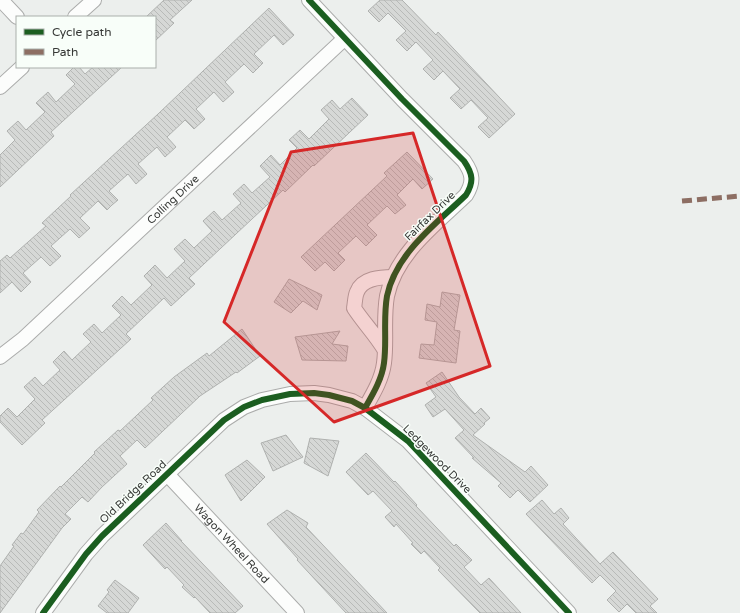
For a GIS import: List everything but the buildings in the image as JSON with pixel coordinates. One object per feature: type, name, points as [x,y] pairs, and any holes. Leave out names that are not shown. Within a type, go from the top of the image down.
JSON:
[{"type":"street","points":[[1,0],[17,16]]},
{"type":"street","points":[[76,16],[94,0]]},
{"type":"street","name":"Fairfax Drive","points":[[309,0],[344,39],[460,157],[468,167],[471,174],[472,185],[466,195],[410,250],[394,277],[387,295],[384,319],[384,364],[373,394],[365,408]]},
{"type":"street","name":"Colling Drive","points":[[0,358],[23,340],[344,39]]},
{"type":"street","points":[[0,87],[21,68]]},
{"type":"street","points":[[384,349],[354,308],[357,290],[366,282],[381,276],[394,277]]},
{"type":"street","name":"Ledgewood Drive","points":[[254,404],[269,398],[290,394],[314,393],[352,401],[365,408],[408,441],[569,613]]},
{"type":"street","name":"Old Bridge Road","points":[[43,613],[86,554],[102,536],[224,420],[244,407],[254,404]]},
{"type":"street","name":"Wagon Wheel Road","points":[[167,474],[297,613]]},
{"type":"highlighted area","points":[[413,133],[490,366],[334,422],[224,322],[291,152]]},
{"type":"marked path","points":[[682,201],[740,196]]},
{"type":"cycle path","points":[[309,0],[402,99],[464,161],[471,174],[471,182],[466,195],[419,240],[399,266],[392,281],[387,296],[386,305],[385,355],[383,369],[377,386],[365,408]]},
{"type":"cycle path","points":[[43,613],[86,554],[102,536],[224,420],[244,407],[262,400],[290,394],[314,393],[352,401],[365,408],[408,441],[569,613]]}]
